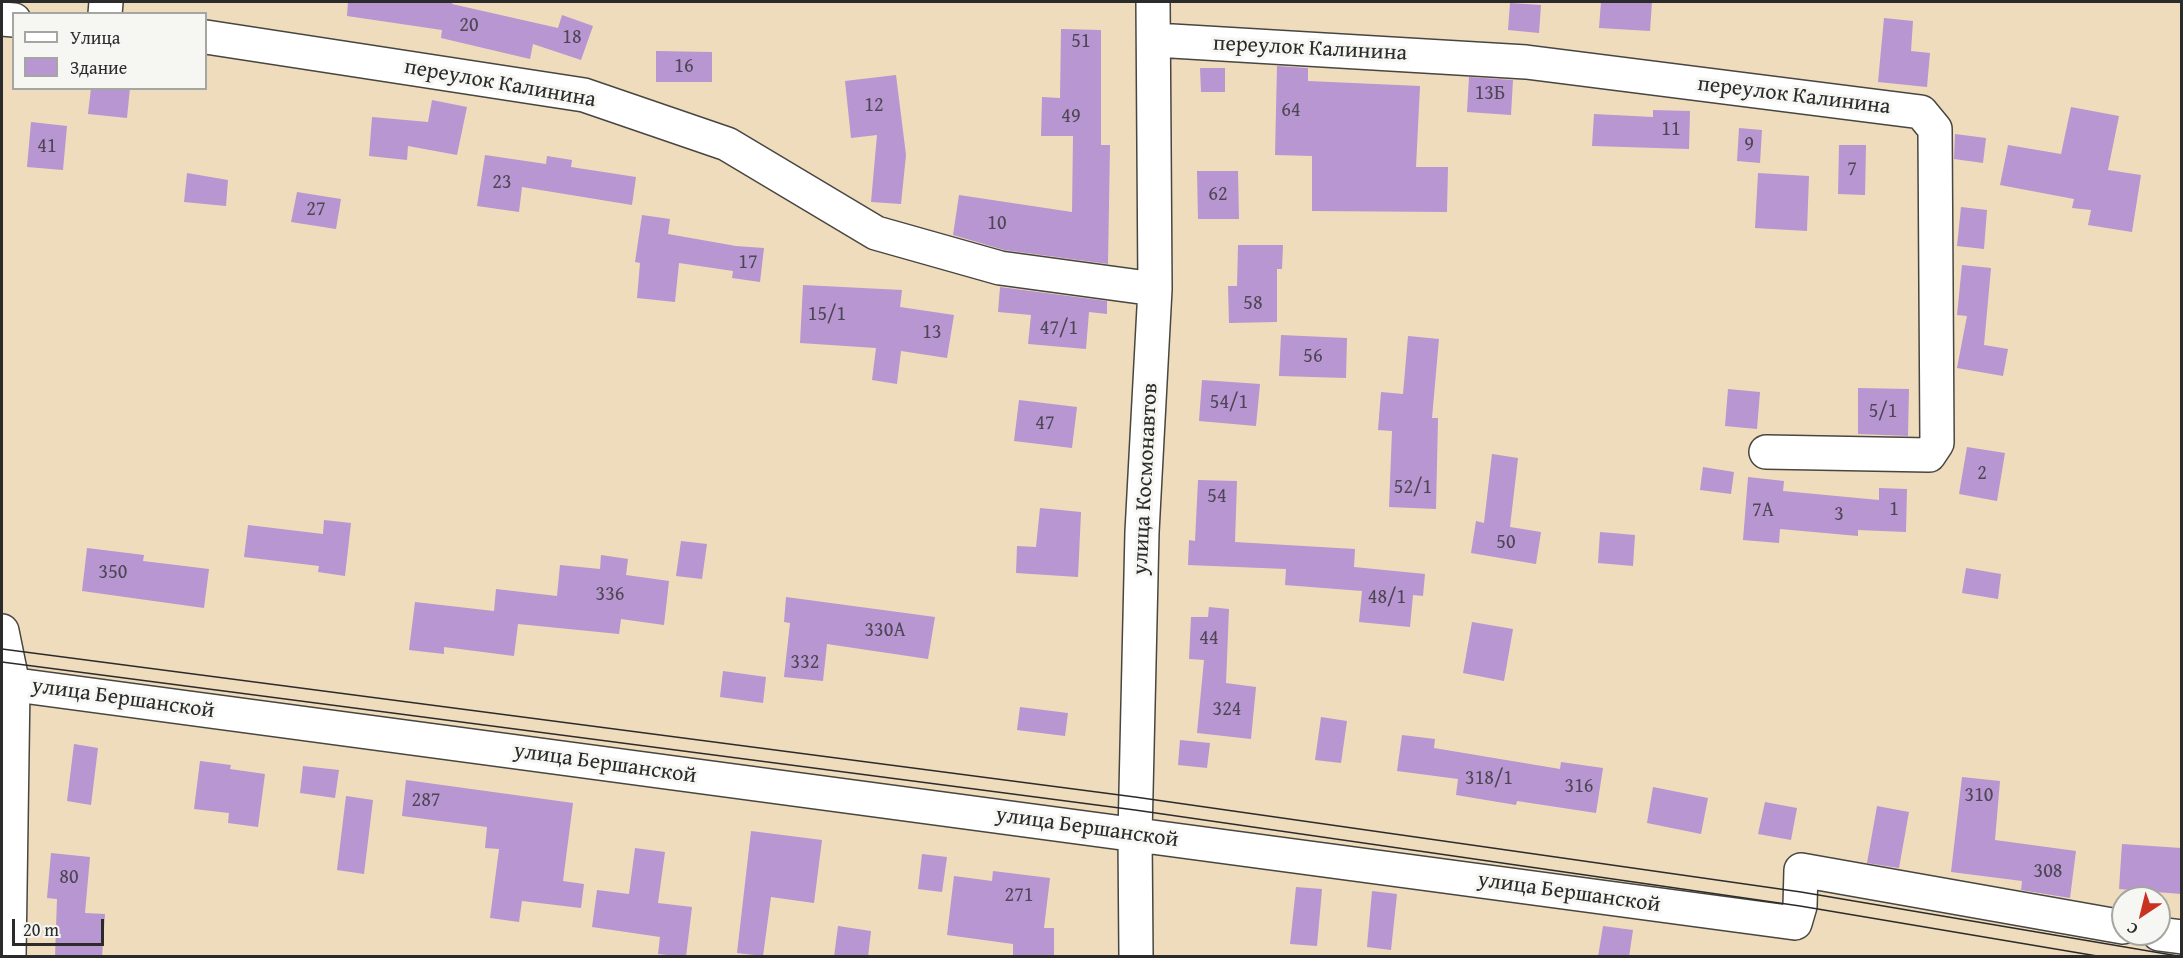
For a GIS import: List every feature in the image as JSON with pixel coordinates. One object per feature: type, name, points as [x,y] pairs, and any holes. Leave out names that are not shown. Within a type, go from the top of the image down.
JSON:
[{"type":"street","name":"улица Космонавтов","points":[[1136,957],[1134,835],[1142,532],[1155,289],[1154,2]]},
{"type":"street","name":"переулок Калинина","points":[[207,37],[584,95],[727,144],[876,233],[1000,268],[1155,289]]},
{"type":"street","name":"переулок Калинина","points":[[1155,40],[1526,62],[1921,112],[1935,129],[1937,443],[1929,455],[1766,452]]},
{"type":"street","points":[[2,631],[7,684],[9,957]]},
{"type":"street","name":"улица Бершанской","points":[[7,684],[1796,923],[1800,906],[1801,870],[2111,925]]},
{"type":"building","points":[[348,2],[452,2],[452,4],[558,28],[562,15],[593,26],[581,60],[533,44],[530,59],[441,38],[442,30],[347,16]]},
{"type":"building","points":[[1601,2],[1652,2],[1650,31],[1599,28]]},
{"type":"building","points":[[1510,3],[1541,5],[1539,33],[1508,30]]},
{"type":"building","points":[[1884,18],[1913,21],[1911,51],[1930,53],[1927,87],[1878,82]]},
{"type":"building","points":[[1061,29],[1101,30],[1101,145],[1110,145],[1108,264],[1004,250],[953,235],[959,195],[1072,212],[1073,136],[1041,136],[1042,97],[1060,98]]},
{"type":"building","points":[[656,51],[712,52],[712,82],[656,82]]},
{"type":"building","points":[[1277,66],[1308,68],[1308,81],[1420,86],[1416,167],[1448,167],[1447,212],[1312,211],[1312,156],[1275,155]]},
{"type":"building","points":[[1200,68],[1225,68],[1225,92],[1201,92]]},
{"type":"building","points":[[896,75],[906,155],[901,204],[871,202],[877,135],[851,138],[845,81]]},
{"type":"building","points":[[1469,77],[1513,80],[1511,115],[1467,112]]},
{"type":"building","points":[[91,90],[130,90],[127,118],[88,114]]},
{"type":"building","points":[[432,100],[467,107],[457,155],[408,146],[407,160],[369,156],[372,117],[428,122]]},
{"type":"building","points":[[2071,107],[2119,116],[2108,170],[2141,175],[2132,232],[2088,225],[2091,210],[2072,208],[2074,199],[2000,185],[2008,145],[2061,154]]},
{"type":"building","points":[[1653,110],[1690,111],[1689,149],[1592,146],[1594,114],[1653,117]]},
{"type":"building","points":[[31,122],[67,126],[63,170],[27,167]]},
{"type":"building","points":[[1739,128],[1762,130],[1760,163],[1737,161]]},
{"type":"building","points":[[1955,134],[1986,138],[1983,163],[1954,159]]},
{"type":"building","points":[[1839,145],[1866,145],[1865,195],[1838,194]]},
{"type":"building","points":[[485,155],[546,164],[547,156],[572,160],[571,167],[636,177],[632,205],[522,187],[519,212],[477,206]]},
{"type":"building","points":[[1197,171],[1238,171],[1239,219],[1198,219]]},
{"type":"building","points":[[187,173],[228,180],[226,206],[184,202]]},
{"type":"building","points":[[1758,173],[1809,176],[1807,231],[1755,228]]},
{"type":"building","points":[[297,192],[341,199],[336,229],[291,222]]},
{"type":"building","points":[[1961,207],[1987,210],[1984,249],[1957,246]]},
{"type":"building","points":[[642,215],[670,219],[668,234],[736,246],[764,248],[760,282],[732,278],[733,271],[679,263],[675,302],[637,298],[640,263],[635,262]]},
{"type":"building","points":[[1238,245],[1283,245],[1282,269],[1277,269],[1277,322],[1229,323],[1228,286],[1237,286]]},
{"type":"building","points":[[1962,265],[1991,268],[1984,345],[2008,349],[2003,376],[1957,368],[1967,316],[1957,315]]},
{"type":"building","points":[[803,285],[902,290],[900,307],[954,315],[947,358],[901,351],[897,384],[872,380],[876,348],[800,343]]},
{"type":"building","points":[[1000,287],[1107,301],[1107,314],[1089,312],[1086,349],[1028,344],[1031,315],[998,312]]},
{"type":"building","points":[[1281,335],[1347,338],[1346,378],[1279,376]]},
{"type":"building","points":[[1408,336],[1439,339],[1432,418],[1438,418],[1436,509],[1389,507],[1392,431],[1378,430],[1381,392],[1403,394]]},
{"type":"building","points":[[1202,380],[1260,384],[1256,426],[1199,421]]},
{"type":"building","points":[[1858,388],[1909,389],[1908,436],[1858,434]]},
{"type":"building","points":[[1728,389],[1760,392],[1757,429],[1725,426]]},
{"type":"building","points":[[1019,400],[1077,407],[1072,448],[1014,441]]},
{"type":"building","points":[[1967,447],[2005,453],[1997,501],[1959,494]]},
{"type":"building","points":[[1492,454],[1518,458],[1510,527],[1541,532],[1536,564],[1471,553],[1476,521],[1484,523]]},
{"type":"building","points":[[1703,467],[1734,472],[1731,494],[1700,490]]},
{"type":"building","points":[[1748,477],[1784,481],[1783,491],[1879,500],[1879,488],[1907,489],[1906,532],[1858,530],[1858,536],[1780,529],[1779,543],[1743,540]]},
{"type":"building","points":[[1198,480],[1237,481],[1235,542],[1355,549],[1354,567],[1425,574],[1423,596],[1413,595],[1410,627],[1359,622],[1362,591],[1285,585],[1286,569],[1188,565],[1189,540],[1195,541]]},
{"type":"building","points":[[1040,508],[1081,512],[1078,577],[1016,573],[1017,546],[1036,547]]},
{"type":"building","points":[[324,520],[351,523],[345,576],[318,572],[319,566],[244,557],[248,525],[323,534]]},
{"type":"building","points":[[1600,532],[1635,535],[1633,566],[1598,563]]},
{"type":"building","points":[[681,541],[707,544],[702,579],[676,576]]},
{"type":"building","points":[[87,548],[144,555],[143,561],[209,569],[204,608],[82,591]]},
{"type":"building","points":[[601,555],[628,559],[626,575],[669,581],[664,625],[621,619],[619,634],[518,624],[514,656],[444,647],[444,654],[409,650],[415,602],[494,611],[496,589],[557,596],[560,565],[600,569]]},
{"type":"building","points":[[1966,568],[2001,574],[1998,599],[1962,593]]},
{"type":"building","points":[[786,597],[935,617],[928,659],[827,644],[823,681],[784,677],[790,623],[784,622]]},
{"type":"building","points":[[1209,607],[1229,609],[1226,683],[1256,687],[1251,739],[1197,733],[1204,660],[1189,659],[1191,617],[1208,617]]},
{"type":"building","points":[[1472,622],[1513,629],[1504,681],[1463,673]]},
{"type":"building","points":[[723,671],[766,677],[763,703],[720,697]]},
{"type":"building","points":[[1020,707],[1068,713],[1065,736],[1017,730]]},
{"type":"building","points":[[1321,717],[1347,721],[1341,763],[1315,760]]},
{"type":"building","points":[[1402,735],[1435,739],[1434,748],[1560,769],[1561,762],[1603,768],[1596,813],[1517,801],[1516,805],[1456,795],[1458,779],[1397,771]]},
{"type":"building","points":[[1180,740],[1210,743],[1207,768],[1178,765]]},
{"type":"building","points":[[74,744],[98,748],[91,805],[67,801]]},
{"type":"building","points":[[200,761],[231,765],[230,769],[265,774],[258,827],[228,823],[229,813],[194,809]]},
{"type":"building","points":[[303,766],[339,770],[335,798],[300,793]]},
{"type":"building","points":[[1962,777],[2000,781],[1995,840],[2076,851],[2070,898],[2021,890],[2022,881],[1951,872]]},
{"type":"building","points":[[406,780],[573,803],[563,881],[584,884],[581,908],[522,901],[519,922],[490,918],[499,849],[485,848],[487,827],[402,816]]},
{"type":"building","points":[[1653,787],[1708,798],[1701,834],[1647,823]]},
{"type":"building","points":[[346,796],[373,800],[364,874],[337,870]]},
{"type":"building","points":[[1765,802],[1797,808],[1791,840],[1758,834]]},
{"type":"building","points":[[1877,806],[1909,812],[1899,868],[1867,863]]},
{"type":"building","points":[[751,831],[822,840],[814,903],[771,897],[763,956],[737,953]]},
{"type":"building","points":[[2122,844],[2181,848],[2181,894],[2171,893],[2171,886],[2119,886]]},
{"type":"building","points":[[635,848],[665,852],[658,903],[692,907],[686,957],[658,954],[660,937],[592,927],[597,890],[629,894]]},
{"type":"building","points":[[51,853],[90,857],[85,913],[105,914],[102,957],[55,957],[57,899],[47,898]]},
{"type":"building","points":[[922,854],[947,857],[942,892],[918,889]]},
{"type":"building","points":[[993,871],[1050,878],[1044,928],[1054,928],[1054,957],[1013,957],[1013,944],[947,935],[954,876],[992,881]]},
{"type":"building","points":[[1296,887],[1322,889],[1317,946],[1290,944]]},
{"type":"building","points":[[1372,891],[1397,894],[1391,950],[1367,947]]},
{"type":"building","points":[[838,926],[871,931],[868,957],[834,957]]},
{"type":"building","points":[[1603,926],[1633,930],[1629,957],[1598,957]]},
{"type":"tram line","points":[[2,649],[1135,797],[1801,892],[2178,956]]},
{"type":"tram line","points":[[2,662],[1135,810],[1800,906],[2097,956]]}]
